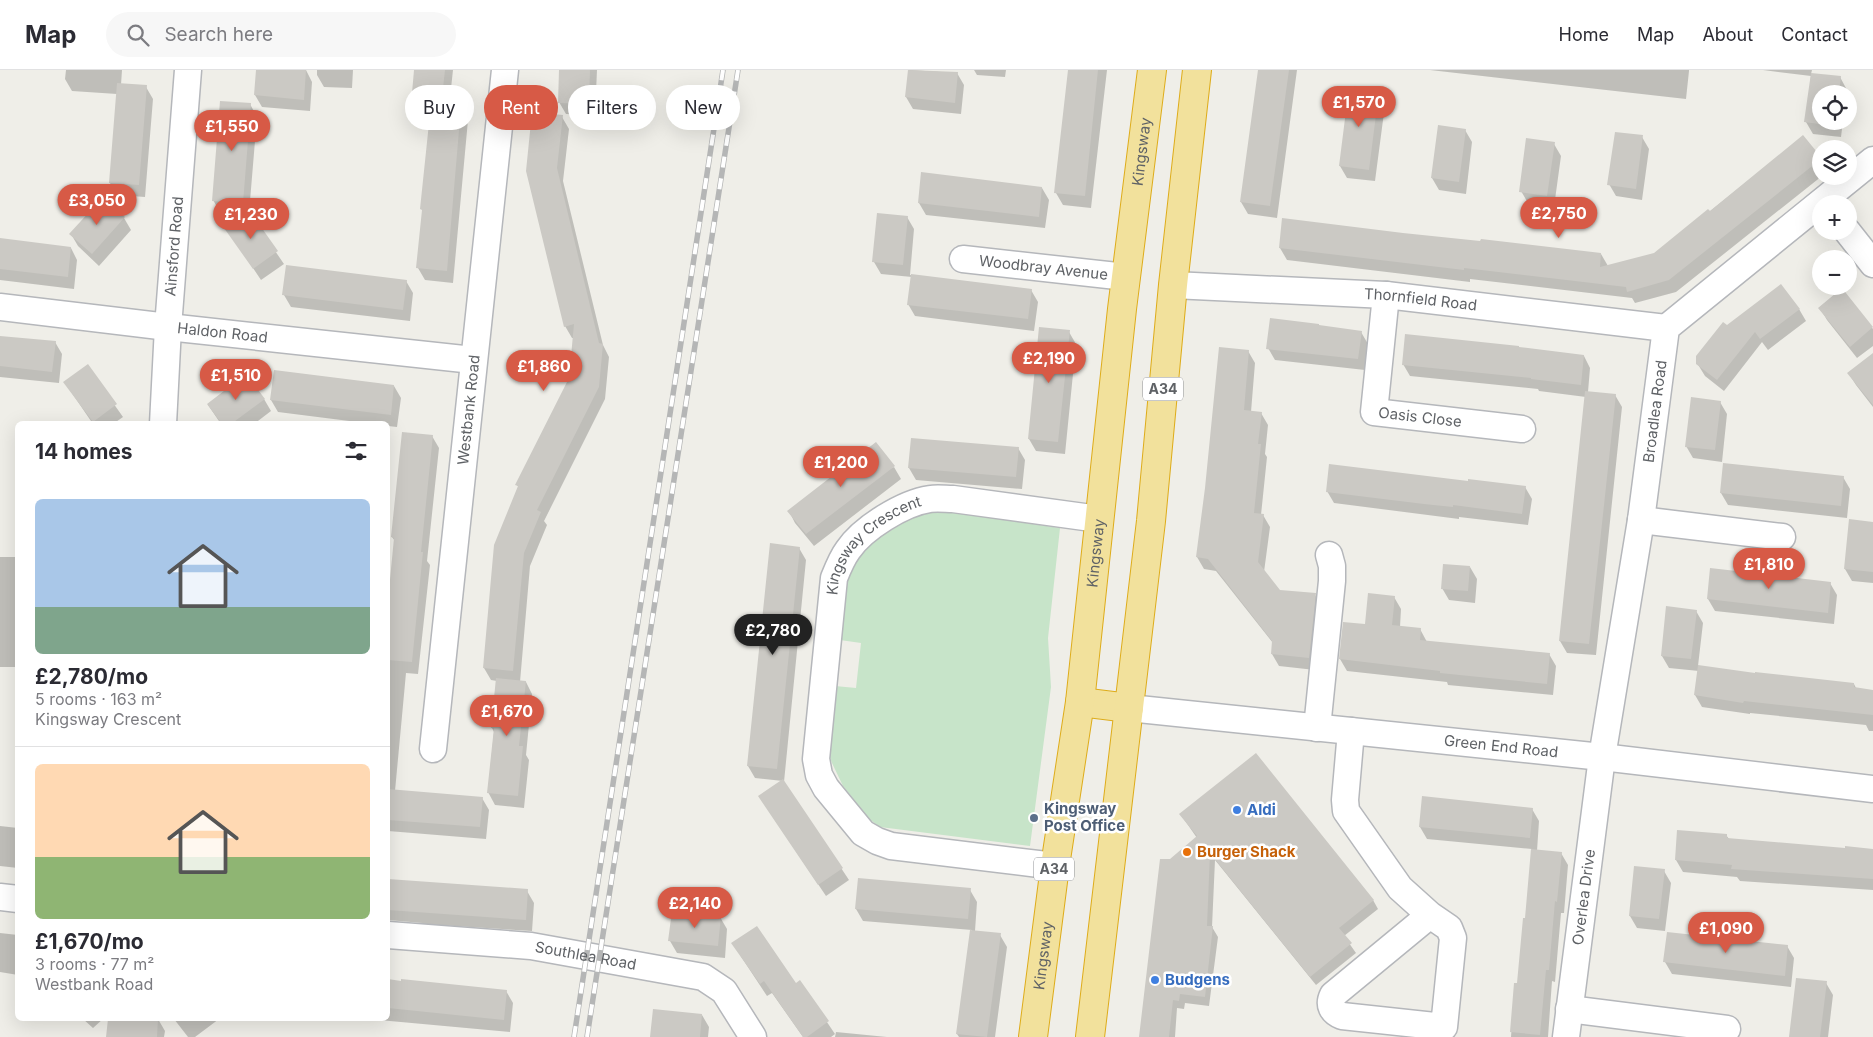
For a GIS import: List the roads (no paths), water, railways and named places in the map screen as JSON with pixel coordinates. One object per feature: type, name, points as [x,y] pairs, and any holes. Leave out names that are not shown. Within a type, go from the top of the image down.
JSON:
[{"type":"highway","name":"Kingsway","points":[[1033,1037],[1055,866],[1080,702],[1126,277],[1152,70]]},
{"type":"highway","name":"A34","points":[[1090,1037],[1151,521],[1173,285],[1197,70]]},
{"type":"highway","points":[[1080,702],[1129,708]]},
{"type":"street","name":"Ainsford Road","points":[[163,421],[168,327],[188,70]]},
{"type":"street","name":"Westbank Road","points":[[433,749],[506,70]]},
{"type":"street","points":[[1831,195],[1873,160]]},
{"type":"street","points":[[1666,328],[1812,211]]},
{"type":"street","points":[[1854,240],[1873,264]]},
{"type":"street","name":"Woodbray Avenue","points":[[963,260],[1126,277]]},
{"type":"street","name":"Thornfield Road","points":[[1173,285],[1386,296],[1666,328]]},
{"type":"street","name":"Oasis Close","points":[[1386,296],[1374,412],[1522,429]]},
{"type":"street","name":"Haldon Road","points":[[0,306],[168,327],[474,360]]},
{"type":"street","name":"Broadlea Road","points":[[1602,757],[1641,520],[1666,328]]},
{"type":"street","name":"Kingsway Crescent","points":[[1055,866],[891,846],[877,842],[864,832],[826,788],[819,775],[816,760],[834,578],[840,562],[858,537],[894,512],[930,499],[953,499],[1099,519]]},
{"type":"street","points":[[1641,520],[1782,537]]},
{"type":"street","points":[[1317,728],[1332,581],[1332,566],[1329,555]]},
{"type":"street","name":"Green End Road","points":[[1129,708],[1602,757],[1873,789]]},
{"type":"street","points":[[1351,731],[1345,800],[1346,812],[1400,888],[1430,915],[1449,928],[1452,933],[1444,1027],[1336,1014],[1331,1008],[1333,995],[1430,915]]},
{"type":"street","name":"Overlea Drive","points":[[1566,1037],[1602,757]]},
{"type":"street","points":[[0,897],[15,899]]},
{"type":"street","name":"Southlea Road","points":[[390,935],[532,946],[703,977],[724,991],[754,1037]]},
{"type":"street","points":[[1570,1009],[1727,1029]]},
{"type":"railway","points":[[574,1037],[723,70]]},
{"type":"railway","points":[[587,1037],[738,70]]},
{"type":"place","name":"Aldi","points":[[1237,810]]},
{"type":"place","name":"Kingsway Post Office","points":[[1034,818]]},
{"type":"place","name":"Burger Shack","points":[[1187,852]]},
{"type":"place","name":"Budgens","points":[[1155,980]]}]
